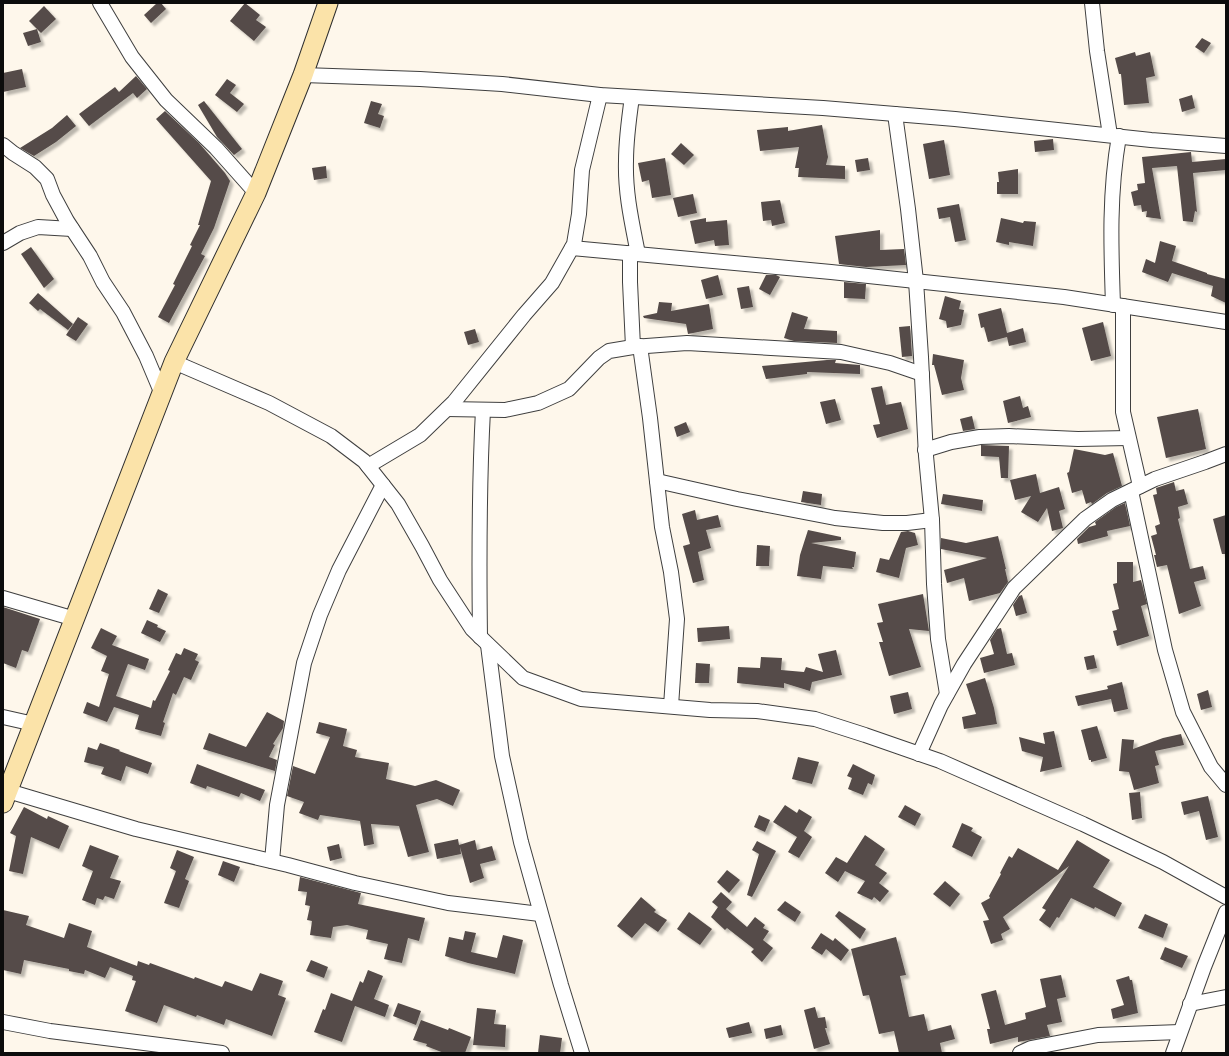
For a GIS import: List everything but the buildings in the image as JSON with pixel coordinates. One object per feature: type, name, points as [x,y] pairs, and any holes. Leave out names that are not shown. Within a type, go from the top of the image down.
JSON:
[{"type":"street","points":[[100,3],[132,57],[166,100],[216,148],[256,193]]},
{"type":"street","points":[[328,3],[303,75],[256,193],[174,362],[5,797],[272,861],[355,883],[448,903],[540,914]]},
{"type":"street","points":[[1092,3],[1096,50],[1115,136],[1115,162],[1111,205],[1118,305],[1122,412],[1128,438],[1135,488],[1166,650],[1183,712],[1211,767],[1226,785]]},
{"type":"street","points":[[303,75],[487,83],[600,95],[823,108],[1226,146]]},
{"type":"street","points":[[368,466],[420,435],[454,402],[524,314],[552,283],[574,244],[579,214],[582,170],[600,95]]},
{"type":"street","points":[[632,96],[627,131],[626,162],[629,210],[634,253],[630,282],[637,346],[650,418],[662,526],[671,572],[677,619],[671,706]]},
{"type":"street","points":[[895,114],[916,281],[925,450],[932,520],[934,584],[938,639],[947,694]]},
{"type":"street","points":[[3,145],[35,167],[47,179],[53,195],[72,229],[90,256],[103,282],[123,312],[146,356],[162,394]]},
{"type":"street","points":[[3,243],[20,233],[38,227],[72,229]]},
{"type":"street","points":[[572,248],[916,281],[1064,297],[1226,322]]},
{"type":"street","points":[[446,409],[505,410],[538,403],[569,389],[599,358],[609,351],[637,346],[687,344],[841,352],[890,363],[922,374]]},
{"type":"street","points":[[174,362],[269,403],[331,436],[364,461],[398,504],[440,580],[472,629],[523,678],[581,699],[710,710],[757,711],[815,719],[940,761],[1084,824],[1163,862],[1226,897]]},
{"type":"street","points":[[483,410],[479,525],[484,641],[502,756],[521,842],[540,914],[582,1053]]},
{"type":"street","points":[[925,450],[951,442],[980,437],[1009,436],[1078,440],[1128,438]]},
{"type":"street","points":[[919,754],[947,694],[964,664],[1014,588],[1085,520],[1112,500],[1155,479],[1226,454]]},
{"type":"street","points":[[657,480],[737,499],[835,518],[883,523],[907,523],[932,520]]},
{"type":"street","points":[[272,861],[277,806],[304,663],[320,615],[339,570],[383,485]]},
{"type":"street","points":[[3,598],[75,619]]},
{"type":"street","points":[[3,717],[34,724]]},
{"type":"street","points":[[1173,1053],[1204,967],[1225,916]]},
{"type":"street","points":[[1190,1004],[1226,997]]},
{"type":"street","points":[[3,1022],[50,1031],[222,1053]]},
{"type":"street","points":[[1020,1053],[1031,1048],[1098,1035],[1180,1032]]}]
